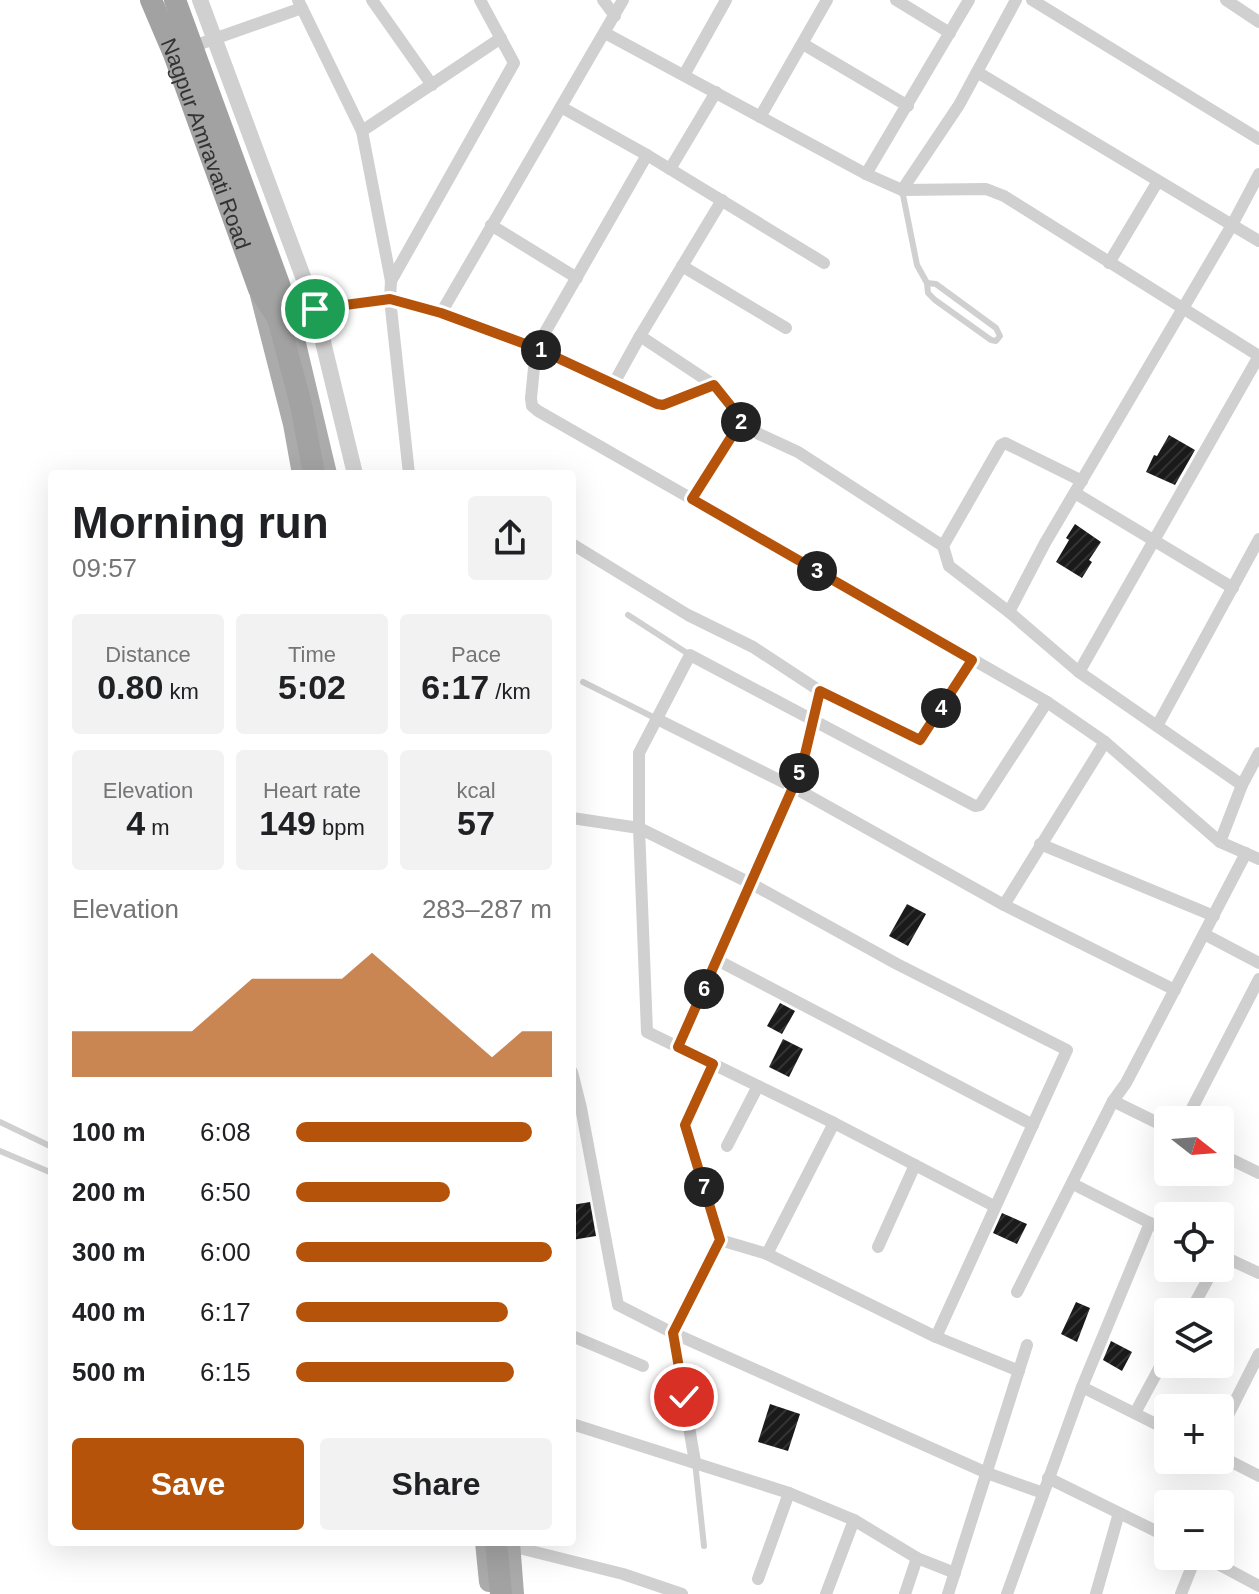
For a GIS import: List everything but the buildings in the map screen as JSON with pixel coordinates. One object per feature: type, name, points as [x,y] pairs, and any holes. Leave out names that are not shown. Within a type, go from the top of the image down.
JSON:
[{"type":"highway","name":"Nagpur Amravati Road","points":[[151,0],[269,288],[284,316]]},
{"type":"highway","name":"Nagpur Amravati Road","points":[[175,0],[194,46],[269,288]]},
{"type":"highway","points":[[284,316],[313,470]]},
{"type":"highway","points":[[501,1594],[506,1546]]},
{"type":"main road","name":"Nagpur Amravati Road","points":[[269,288],[301,470]]},
{"type":"main road","name":"Nagpur Amravati Road","points":[[284,316],[326,470]]},
{"type":"main road","points":[[485,1546],[490,1594]]},
{"type":"main road","points":[[506,1546],[514,1594]]},
{"type":"street","points":[[200,0],[315,309],[354,470]]},
{"type":"street","points":[[372,0],[432,85]]},
{"type":"street","points":[[391,281],[514,63],[480,0]]},
{"type":"street","points":[[603,0],[615,16]]},
{"type":"street","points":[[441,313],[623,0]]},
{"type":"street","points":[[684,75],[726,0]]},
{"type":"street","points":[[760,117],[827,0]]},
{"type":"street","points":[[896,0],[950,33]]},
{"type":"street","points":[[866,174],[969,0]]},
{"type":"street","points":[[902,190],[959,105],[1016,0]]},
{"type":"street","points":[[1032,0],[1259,139]]},
{"type":"street","points":[[1226,0],[1259,22]]},
{"type":"street","points":[[194,46],[300,4],[362,131],[391,281],[390,299],[409,470]]},
{"type":"street","points":[[605,33],[866,174],[902,190],[986,189],[1004,196],[1259,356],[1079,672]]},
{"type":"street","points":[[362,131],[501,38]]},
{"type":"street","points":[[803,44],[908,106]]},
{"type":"street","points":[[977,72],[1259,241]]},
{"type":"street","points":[[670,169],[716,92]]},
{"type":"street","points":[[561,107],[647,155],[824,263]]},
{"type":"street","points":[[647,155],[536,348],[532,406],[1047,702],[1105,742],[1220,842],[1259,859]]},
{"type":"street","points":[[1009,612],[1259,174]]},
{"type":"street","points":[[1109,263],[1158,181]]},
{"type":"street","points":[[614,383],[722,200]]},
{"type":"street","points":[[491,225],[577,278]]},
{"type":"street","points":[[682,266],[786,328]]},
{"type":"street","points":[[284,316],[390,299],[441,313],[536,348],[652,403],[663,405],[714,385]]},
{"type":"street","points":[[640,336],[714,385],[742,420],[759,434],[798,452],[943,546],[949,566],[1079,672],[1242,785]]},
{"type":"street","points":[[692,499],[742,420]]},
{"type":"street","points":[[943,546],[1005,443],[1082,481]]},
{"type":"street","points":[[1075,493],[1233,588]]},
{"type":"street","points":[[1157,726],[1259,539]]},
{"type":"street","points":[[576,546],[688,615],[753,647],[820,691],[920,740],[972,660]]},
{"type":"street","points":[[994,1206],[834,1123],[647,1032],[639,753],[690,655],[975,806],[980,805],[1047,702]]},
{"type":"street","points":[[678,1047],[802,767],[820,691]]},
{"type":"street","points":[[657,719],[793,787],[1004,905],[1175,990]]},
{"type":"street","points":[[1004,905],[1105,742]]},
{"type":"street","points":[[1220,842],[1242,785],[1259,753]]},
{"type":"street","points":[[576,819],[639,828],[1067,1050],[936,1337]]},
{"type":"street","points":[[1040,844],[1214,916]]},
{"type":"street","points":[[1017,1292],[1113,1101],[1126,1083],[1246,853]]},
{"type":"street","points":[[1204,934],[1259,963]]},
{"type":"street","points":[[717,960],[1033,1125]]},
{"type":"street","points":[[1193,1106],[1259,979]]},
{"type":"street","points":[[695,1462],[673,1333],[720,1240],[685,1125],[713,1064]]},
{"type":"street","points":[[727,1146],[758,1086]]},
{"type":"street","points":[[576,1092],[618,1305],[673,1333],[987,1473],[1043,1493]]},
{"type":"street","points":[[1113,1101],[1154,1121]]},
{"type":"street","points":[[767,1254],[834,1123]]},
{"type":"street","points":[[1234,1160],[1258,1171]]},
{"type":"street","points":[[878,1247],[915,1165]]},
{"type":"street","points":[[1073,1184],[1154,1225]]},
{"type":"street","points":[[1007,1594],[1082,1387],[1150,1223]]},
{"type":"street","points":[[720,1240],[767,1254],[936,1337],[1019,1371]]},
{"type":"street","points":[[1234,1262],[1259,1273]]},
{"type":"street","points":[[576,1338],[643,1366]]},
{"type":"street","points":[[948,1594],[1027,1345]]},
{"type":"street","points":[[1234,1409],[1254,1378],[1259,1354]]},
{"type":"street","points":[[1135,1413],[1154,1378]]},
{"type":"street","points":[[1082,1387],[1154,1423]]},
{"type":"street","points":[[576,1425],[789,1493],[854,1520],[917,1558],[955,1573]]},
{"type":"street","points":[[1234,1463],[1259,1476]]},
{"type":"street","points":[[1048,1478],[1154,1530]]},
{"type":"street","points":[[758,1579],[789,1493]]},
{"type":"street","points":[[1096,1594],[1119,1513]]},
{"type":"street","points":[[826,1594],[854,1520]]},
{"type":"street","points":[[517,1546],[623,1574],[682,1594]]},
{"type":"street","points":[[905,1594],[917,1558]]},
{"type":"street","points":[[1181,1594],[1190,1570]]},
{"type":"street","points":[[1229,1570],[1259,1586]]},
{"type":"lane","points":[[902,190],[917,265],[927,283],[928,293],[991,340],[996,341],[1000,336],[996,328],[936,284],[927,283]]},
{"type":"lane","points":[[628,615],[690,655]]},
{"type":"lane","points":[[583,682],[657,719]]},
{"type":"lane","points":[[0,1122],[48,1145]]},
{"type":"lane","points":[[0,1151],[48,1171]]},
{"type":"lane","points":[[695,1462],[704,1546]]},
{"type":"route","points":[[315,309],[390,299],[441,313],[536,348],[657,404],[663,405],[714,385],[742,420],[692,499],[972,660],[920,740],[820,691],[802,767],[678,1047],[713,1064],[685,1125],[720,1240],[673,1333],[684,1397]]}]
